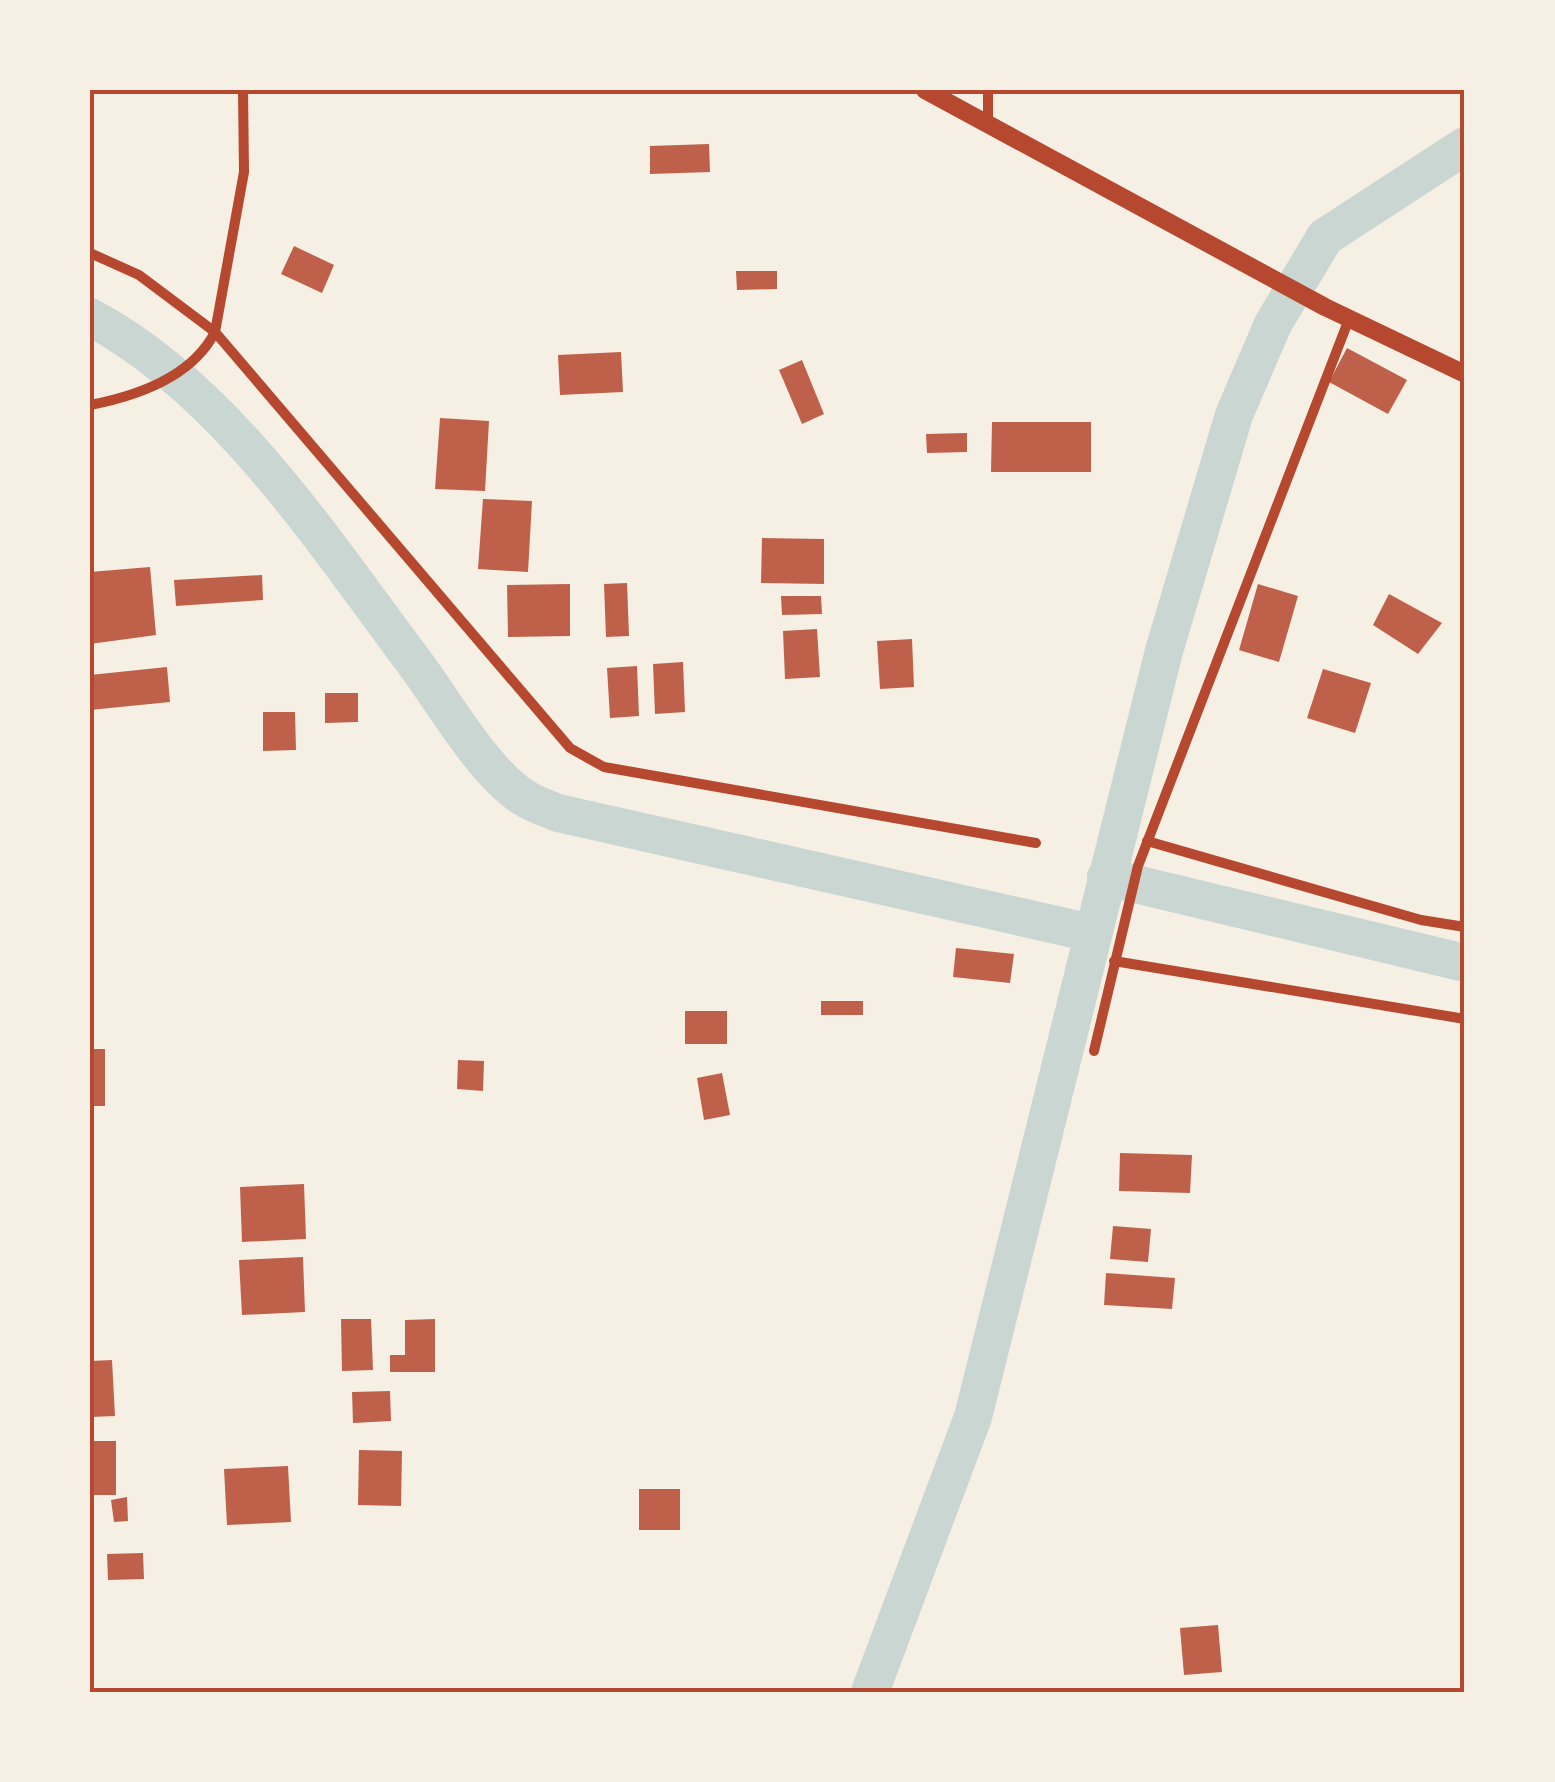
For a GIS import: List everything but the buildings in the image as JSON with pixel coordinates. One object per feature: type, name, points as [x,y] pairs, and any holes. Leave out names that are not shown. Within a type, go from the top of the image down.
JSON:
[{"type":"street","points":[[90,405],[142,393],[204,354],[215,332],[244,172],[243,90]]},
{"type":"street","points":[[925,90],[1325,308],[1465,374]]},
{"type":"street","points":[[988,90],[988,122]]},
{"type":"street","points":[[90,253],[139,275],[215,332],[570,748],[586,760],[604,767],[1036,843]]},
{"type":"street","points":[[1094,1051],[1138,866],[1349,319]]},
{"type":"street","points":[[1147,841],[1422,920],[1465,927]]},
{"type":"street","points":[[1114,961],[1465,1018]]},
{"type":"waterway","points":[[870,1692],[973,1417],[1164,651],[1234,415],[1273,324],[1325,237],[1465,146]]},
{"type":"waterway","points":[[90,317],[140,348],[229,427],[309,521],[480,755],[508,786],[527,799],[558,813],[1092,933]]},
{"type":"waterway","points":[[1106,877],[1465,963]]}]
